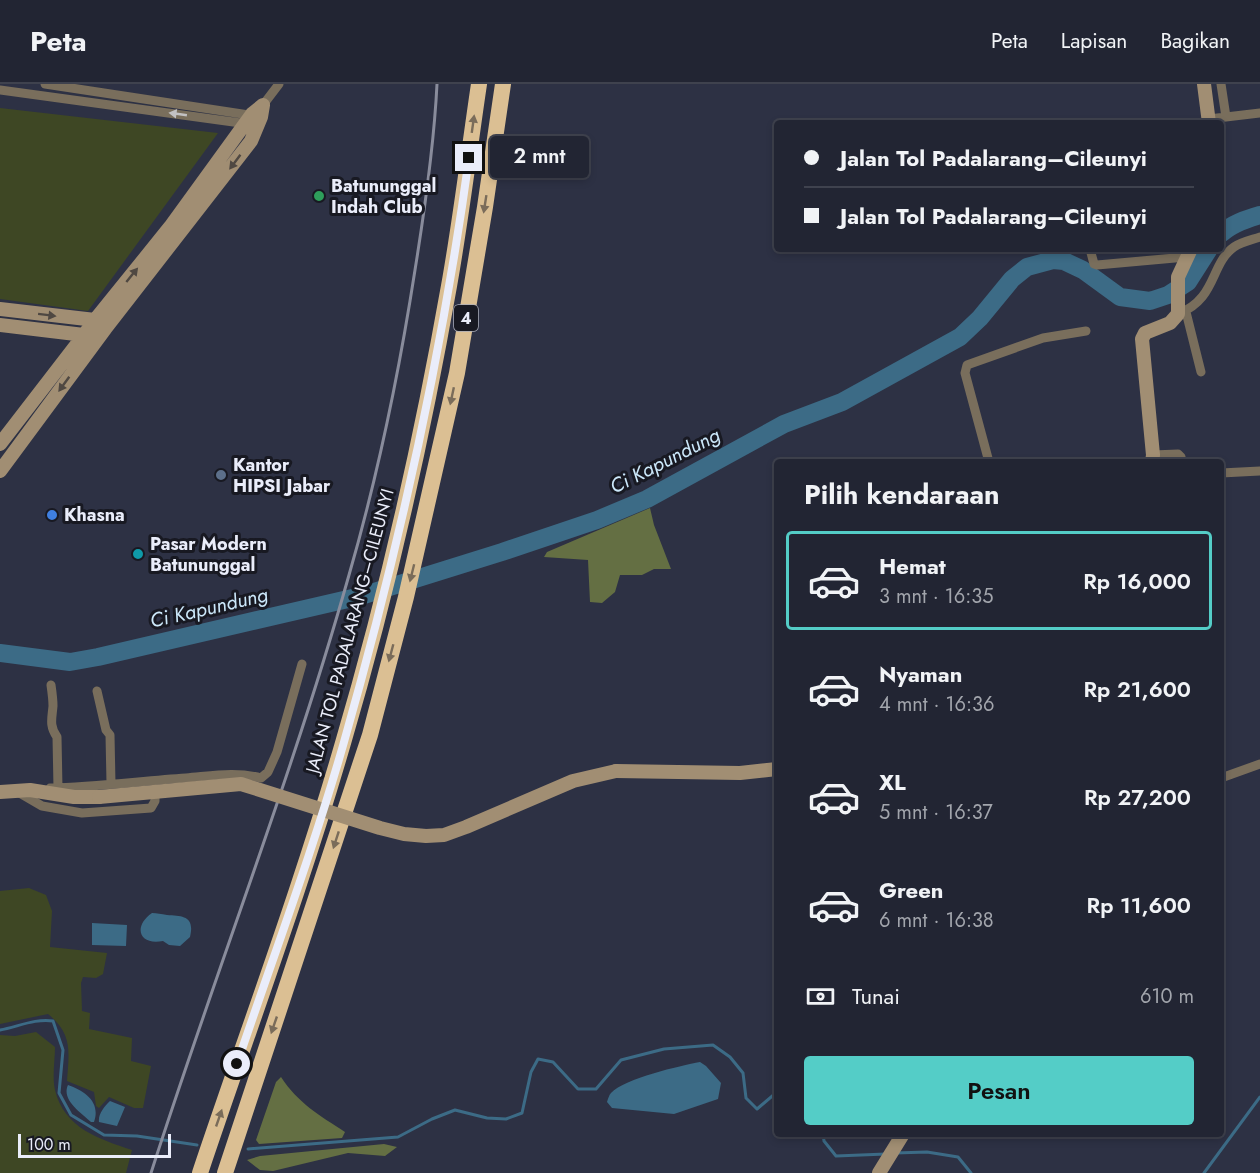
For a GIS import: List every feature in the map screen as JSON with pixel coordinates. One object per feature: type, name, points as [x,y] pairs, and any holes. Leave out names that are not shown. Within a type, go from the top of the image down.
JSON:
[{"type":"highway","name":"JALAN TOL PADALARANG–CILEUNYI","points":[[200,1173],[300,880],[343,744],[381,602],[436,360],[464,196],[478,84]]},
{"type":"highway","name":"4","points":[[225,1173],[370,735],[418,550],[457,373],[503,84]]},
{"type":"street","points":[[45,84],[255,117]]},
{"type":"street","points":[[0,471],[170,227],[279,84]]},
{"type":"street","points":[[1204,84],[1209,120]]},
{"type":"street","points":[[1221,84],[1226,117]]},
{"type":"street","points":[[0,90],[38,89],[255,117]]},
{"type":"street","points":[[1213,120],[1260,113]]},
{"type":"street","points":[[1181,459],[1178,454],[1153,458],[1142,339],[1145,333],[1170,323],[1180,311],[1208,291],[1225,255],[1240,243],[1260,237]]},
{"type":"street","points":[[1090,252],[1092,261],[1097,265],[1188,253]]},
{"type":"street","points":[[1188,253],[1178,277],[1180,311],[1201,372]]},
{"type":"street","points":[[0,309],[99,329]]},
{"type":"street","points":[[0,325],[84,335],[99,329]]},
{"type":"street","points":[[988,459],[965,373],[966,365],[1043,338],[1086,331]]},
{"type":"street","points":[[0,444],[84,335]]},
{"type":"street","points":[[1224,473],[1260,471]]},
{"type":"street","points":[[0,792],[78,788],[111,783],[237,774],[261,778],[268,772],[277,752],[302,664]]},
{"type":"street","points":[[51,685],[53,709],[50,716],[52,730],[57,737],[58,788]]},
{"type":"street","points":[[97,691],[106,730],[110,735],[111,783]]},
{"type":"street","points":[[1224,777],[1260,764]]},
{"type":"street","points":[[30,790],[74,797],[99,797],[241,784],[267,790],[380,828],[426,836],[444,835],[573,781],[616,771],[740,773],[774,770]]},
{"type":"street","points":[[16,791],[42,806],[81,813],[151,808],[156,780]]},
{"type":"street","points":[[879,1173],[901,1137]]},
{"type":"green space","points":[[0,108],[218,133],[88,311],[0,299]]},
{"type":"green space","points":[[650,508],[671,569],[654,569],[642,575],[620,575],[615,592],[602,603],[590,602],[588,560],[544,557],[547,552]]},
{"type":"green space","points":[[29,888],[46,895],[52,911],[50,947],[107,953],[103,974],[96,978],[83,977],[81,983],[82,1011],[90,1013],[89,1029],[132,1038],[131,1061],[151,1066],[143,1108],[134,1108],[109,1097],[99,1108],[96,1106],[94,1092],[67,1081],[68,1044],[66,1036],[48,1014],[0,1024],[0,891]]},
{"type":"green space","points":[[36,1032],[55,1047],[54,1085],[66,1114],[84,1130],[132,1150],[126,1173],[0,1173],[0,1035],[15,1036]]},
{"type":"green space","points":[[281,1077],[302,1101],[345,1132],[342,1138],[259,1144],[256,1140],[276,1082]]},
{"type":"green space","points":[[384,1144],[397,1147],[385,1156],[348,1153],[273,1171],[260,1170],[247,1160],[260,1156]]},
{"type":"water","points":[[152,913],[186,918],[191,925],[190,937],[180,946],[169,945],[163,941],[149,941],[144,938],[141,934],[142,924]]},
{"type":"water","points":[[92,923],[127,925],[126,946],[92,945]]},
{"type":"water","points":[[700,1062],[721,1083],[718,1099],[674,1114],[612,1108],[607,1102],[611,1093],[628,1082],[653,1073]]},
{"type":"water","points":[[68,1085],[80,1090],[90,1098],[96,1115],[94,1122],[91,1122],[73,1106],[67,1096]]},
{"type":"water","points":[[110,1101],[125,1107],[117,1126],[99,1122],[100,1113]]},
{"type":"waterway","name":"Ci Kapundung","points":[[1224,231],[1244,220],[1260,215]]},
{"type":"waterway","name":"Ci Kapundung","points":[[0,653],[70,662],[98,657],[361,596],[502,552],[597,520],[647,499],[784,424],[842,402],[960,337],[980,318],[1012,279],[1027,267],[1053,260],[1064,261],[1083,270],[1120,297],[1150,301],[1168,295],[1188,282],[1207,252]]},
{"type":"waterway","points":[[0,1030],[33,1022],[53,1021],[63,1050],[59,1093],[71,1115],[104,1135],[137,1136],[197,1145]]},
{"type":"waterway","points":[[248,1149],[398,1137],[455,1110],[487,1118],[506,1119],[522,1113],[531,1072],[538,1059],[553,1062],[578,1089],[596,1089],[621,1060],[664,1049],[713,1045],[730,1057],[743,1073],[746,1098],[757,1109],[774,1095]]},
{"type":"waterway","points":[[1204,1173],[1260,1097]]},
{"type":"waterway","points":[[823,1137],[836,1156],[886,1154]]},
{"type":"waterway","points":[[895,1153],[927,1152],[958,1157],[971,1173]]},
{"type":"railway","points":[[151,1173],[303,726],[360,537],[387,424],[409,309],[429,177],[437,84]]},
{"type":"place","name":"Batununggal Indah Club","points":[[319,196]]},
{"type":"place","name":"Kantor HIPSI Jabar","points":[[221,475]]},
{"type":"place","name":"Khasna","points":[[52,515]]},
{"type":"place","name":"Pasar Modern Batununggal","points":[[138,554]]},
{"type":"route","points":[[237,1064],[343,744],[381,602],[434,370],[469,158]]}]
